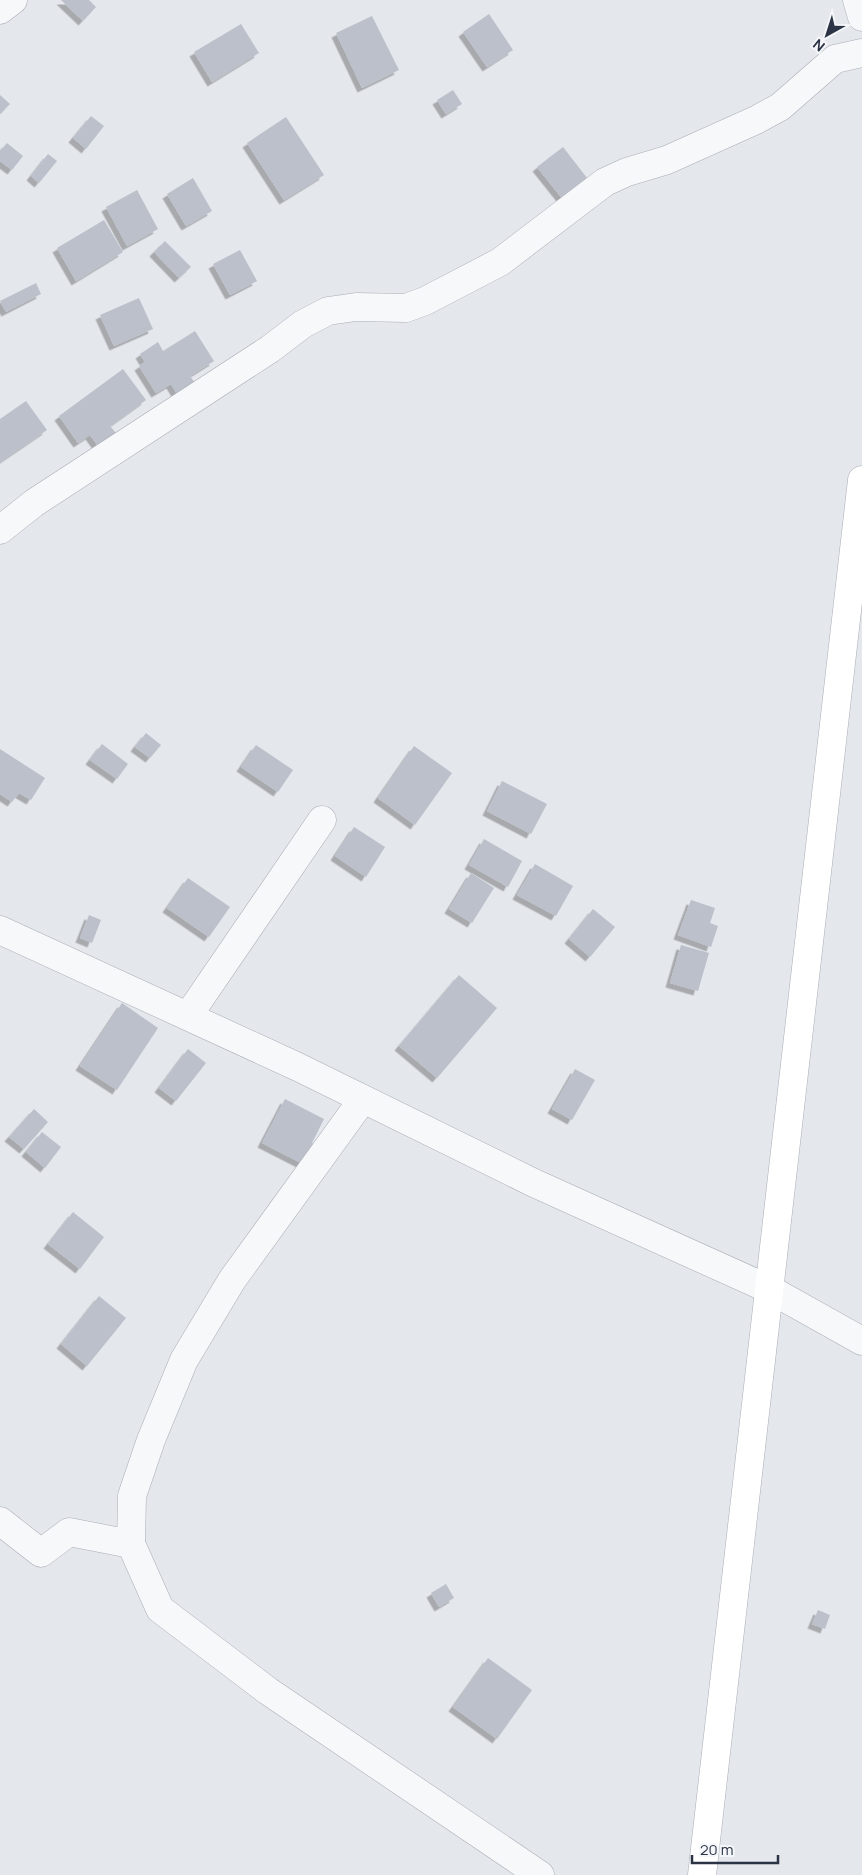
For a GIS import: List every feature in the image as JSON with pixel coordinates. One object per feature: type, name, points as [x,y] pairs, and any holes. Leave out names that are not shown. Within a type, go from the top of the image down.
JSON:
[{"type":"street","points":[[0,10],[13,0]]},
{"type":"street","points":[[857,0],[862,17]]},
{"type":"street","points":[[0,530],[34,503],[270,348],[303,324],[328,311],[356,307],[406,308],[425,301],[500,262],[605,182],[627,172],[668,160],[756,120],[780,106],[835,59],[862,53]]},
{"type":"street","points":[[702,1875],[862,480]]},
{"type":"street","points":[[188,1016],[322,820]]},
{"type":"street","points":[[0,930],[188,1016],[534,1183],[769,1289],[862,1341]]},
{"type":"street","points":[[363,1099],[232,1280],[184,1360],[151,1440],[132,1496],[131,1544],[160,1609],[268,1690],[540,1875]]},
{"type":"street","points":[[0,1522],[41,1553],[69,1532],[131,1544]]},
{"type":"building","points":[[61,0],[89,0],[96,7],[83,21]]},
{"type":"building","points":[[489,14],[513,50],[487,67],[463,32]]},
{"type":"building","points":[[372,16],[399,70],[362,88],[336,33]]},
{"type":"building","points":[[241,24],[259,53],[212,82],[194,52]]},
{"type":"building","points":[[453,90],[462,104],[446,114],[437,100]]},
{"type":"building","points":[[0,95],[10,104],[0,114]]},
{"type":"building","points":[[91,116],[104,126],[86,149],[73,138]]},
{"type":"building","points":[[286,117],[324,175],[284,200],[247,143]]},
{"type":"building","points":[[7,143],[23,156],[12,170],[0,161],[0,151]]},
{"type":"building","points":[[563,147],[591,183],[565,202],[537,167]]},
{"type":"building","points":[[48,154],[57,161],[39,183],[31,176]]},
{"type":"building","points":[[193,178],[212,211],[186,226],[167,194]]},
{"type":"building","points":[[137,190],[158,229],[127,246],[106,207]]},
{"type":"building","points":[[104,220],[123,252],[76,281],[57,248]]},
{"type":"building","points":[[165,241],[191,267],[179,278],[154,252]]},
{"type":"building","points":[[240,250],[257,281],[230,295],[213,264]]},
{"type":"building","points":[[36,283],[41,294],[6,312],[0,301]]},
{"type":"building","points":[[139,298],[153,329],[114,346],[100,315]]},
{"type":"building","points":[[195,331],[214,361],[190,376],[195,383],[177,394],[171,384],[156,393],[139,366],[145,362],[140,354],[158,342],[163,351]]},
{"type":"building","points":[[123,369],[146,400],[110,426],[116,433],[98,446],[90,435],[78,443],[59,416]]},
{"type":"building","points":[[26,401],[47,430],[0,462],[0,419]]},
{"type":"building","points":[[146,733],[161,745],[150,758],[135,747]]},
{"type":"building","points":[[102,744],[128,764],[117,779],[90,760]]},
{"type":"building","points":[[256,745],[293,770],[278,792],[241,767]]},
{"type":"building","points":[[414,746],[452,773],[415,825],[378,798]]},
{"type":"building","points":[[0,749],[45,778],[31,800],[19,793],[12,802],[0,794]]},
{"type":"building","points":[[502,781],[547,804],[531,834],[487,811]]},
{"type":"building","points":[[354,827],[385,847],[366,877],[335,856]]},
{"type":"building","points":[[484,839],[522,861],[508,887],[469,865]]},
{"type":"building","points":[[535,864],[573,886],[556,916],[517,895]]},
{"type":"building","points":[[471,873],[494,888],[472,923],[449,909]]},
{"type":"building","points":[[188,878],[230,907],[209,937],[167,908]]},
{"type":"building","points":[[691,900],[715,908],[710,923],[718,926],[711,947],[678,935]]},
{"type":"building","points":[[593,909],[615,927],[590,957],[569,939]]},
{"type":"building","points":[[89,915],[101,920],[92,943],[80,938]]},
{"type":"building","points":[[681,945],[709,953],[698,991],[670,983]]},
{"type":"building","points":[[459,975],[497,1008],[437,1078],[399,1046]]},
{"type":"building","points":[[122,1003],[158,1028],[117,1090],[80,1066]]},
{"type":"building","points":[[188,1049],[206,1063],[176,1101],[159,1088]]},
{"type":"building","points":[[575,1069],[595,1080],[572,1120],[552,1109]]},
{"type":"building","points":[[285,1099],[324,1119],[312,1143],[318,1146],[307,1166],[262,1143]]},
{"type":"building","points":[[34,1109],[48,1122],[24,1149],[9,1137]]},
{"type":"building","points":[[42,1132],[61,1147],[45,1168],[26,1152]]},
{"type":"building","points":[[73,1212],[104,1237],[80,1269],[48,1244]]},
{"type":"building","points":[[99,1296],[126,1318],[87,1366],[61,1344]]},
{"type":"building","points":[[446,1584],[454,1598],[439,1607],[431,1593]]},
{"type":"building","points":[[818,1610],[830,1615],[825,1629],[812,1624]]},
{"type":"building","points":[[488,1658],[532,1690],[497,1739],[453,1707]]}]
